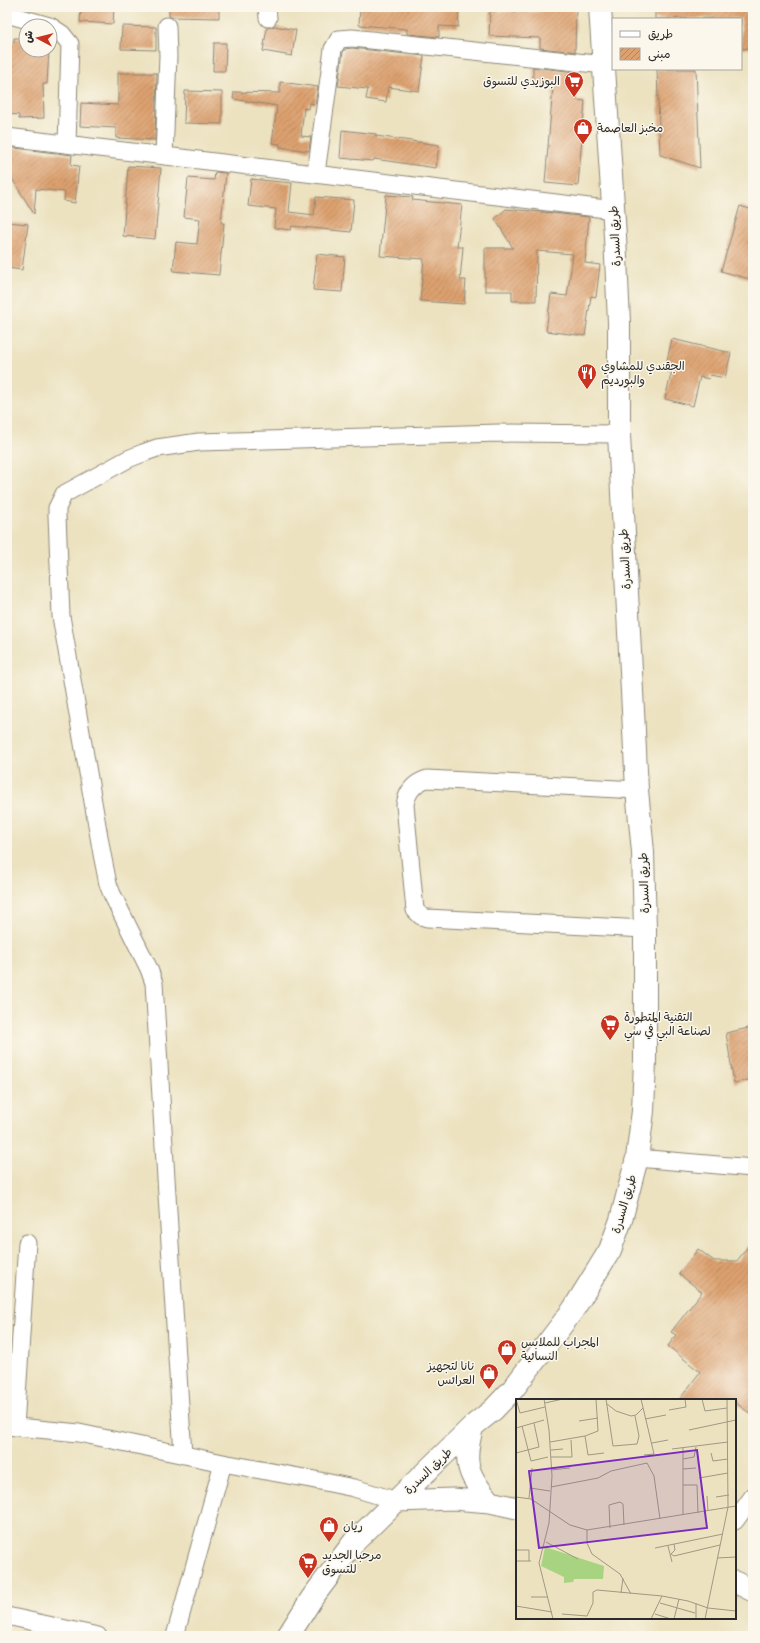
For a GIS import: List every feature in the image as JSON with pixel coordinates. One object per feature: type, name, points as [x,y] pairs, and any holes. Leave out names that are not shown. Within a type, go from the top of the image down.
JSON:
[{"type":"main road","name":"طريق السدرة","points":[[288,1636],[312,1598],[354,1542],[473,1426],[493,1410],[513,1389],[573,1310],[610,1250],[621,1220],[637,1158],[643,1111],[646,929],[643,852],[637,790],[619,434],[619,322],[614,210],[600,7]]},
{"type":"street","points":[[7,14],[21,18]]},
{"type":"street","points":[[164,156],[168,56],[167,26]]},
{"type":"street","points":[[58,31],[70,44],[67,144]]},
{"type":"street","points":[[316,174],[333,49],[336,42],[342,38],[604,65]]},
{"type":"street","points":[[7,137],[614,210]]},
{"type":"street","points":[[183,1455],[154,983],[149,969],[112,894],[108,884],[102,854],[61,616],[57,515],[60,499],[64,494],[128,459],[157,448],[199,442],[499,433],[619,434]]},
{"type":"street","points":[[637,790],[427,779],[418,782],[409,791],[405,805],[415,910],[421,916],[428,918],[646,929]]},
{"type":"street","points":[[637,1158],[753,1168]]},
{"type":"street","points":[[27,1243],[11,1426],[79,1433],[354,1488],[397,1501],[453,1499],[490,1502],[516,1508]]},
{"type":"street","points":[[473,1426],[468,1447],[469,1466],[475,1484],[490,1502]]},
{"type":"street","points":[[175,1636],[223,1463]]},
{"type":"street","points":[[736,1520],[753,1496]]},
{"type":"street","points":[[736,1582],[753,1591]]},
{"type":"street","points":[[7,1616],[98,1636]]},
{"type":"building","points":[[81,7],[114,7],[113,24],[80,22]]},
{"type":"building","points":[[169,7],[219,7],[219,18],[171,17],[169,16]]},
{"type":"building","points":[[360,7],[459,7],[458,27],[439,26],[439,37],[407,34],[407,29],[359,25]]},
{"type":"building","points":[[541,7],[576,7],[575,52],[540,48],[540,38],[489,36],[490,11],[540,12]]},
{"type":"building","points":[[655,7],[753,7],[753,48],[742,49],[742,18],[655,18]]},
{"type":"building","points":[[122,26],[156,27],[156,50],[121,49]]},
{"type":"building","points":[[274,26],[296,30],[292,56],[263,51],[267,28]]},
{"type":"building","points":[[14,38],[18,38],[18,58],[49,58],[47,84],[43,84],[44,118],[19,119],[19,115],[7,114],[7,42],[14,43]]},
{"type":"building","points":[[214,43],[226,43],[225,71],[213,71]]},
{"type":"building","points":[[352,48],[424,56],[419,91],[388,87],[386,102],[366,99],[368,89],[338,86],[343,52],[345,49]]},
{"type":"building","points":[[533,67],[576,72],[577,100],[585,101],[578,186],[545,183],[553,86],[533,86]]},
{"type":"building","points":[[657,70],[696,70],[700,168],[660,155]]},
{"type":"building","points":[[118,73],[157,73],[155,140],[116,138],[116,128],[80,126],[81,103],[118,105]]},
{"type":"building","points":[[280,82],[318,87],[315,104],[309,103],[308,109],[304,108],[301,136],[311,137],[309,151],[280,147],[280,144],[272,143],[277,106],[233,99],[234,92],[280,93]]},
{"type":"building","points":[[185,91],[222,92],[222,124],[184,123]]},
{"type":"building","points":[[342,130],[376,134],[376,136],[439,145],[436,168],[374,159],[373,161],[340,158]]},
{"type":"building","points":[[7,147],[72,155],[71,165],[79,166],[75,203],[64,201],[65,192],[36,189],[34,214],[11,177],[7,176]]},
{"type":"building","points":[[128,166],[161,168],[155,239],[123,236]]},
{"type":"building","points":[[215,172],[226,173],[221,223],[224,223],[219,275],[173,271],[176,242],[197,244],[200,219],[184,217],[188,178],[214,180]]},
{"type":"building","points":[[251,179],[292,183],[289,212],[314,215],[316,197],[354,200],[351,232],[292,226],[291,230],[274,228],[276,209],[248,206]]},
{"type":"building","points":[[386,195],[413,197],[412,200],[462,205],[457,247],[463,247],[460,280],[466,280],[464,304],[420,301],[424,259],[380,256]]},
{"type":"building","points":[[740,206],[753,210],[753,280],[721,271]]},
{"type":"building","points":[[506,209],[589,217],[585,263],[600,265],[596,297],[591,296],[585,336],[546,331],[551,294],[567,296],[573,254],[537,251],[536,301],[512,301],[512,291],[485,291],[485,248],[513,248],[495,219]]},
{"type":"building","points":[[7,222],[28,224],[22,270],[7,268]]},
{"type":"building","points":[[317,254],[345,257],[342,292],[313,290]]},
{"type":"building","points":[[672,339],[731,353],[725,378],[710,375],[709,379],[700,377],[693,406],[665,399],[672,370],[665,368]]},
{"type":"building","points":[[753,1027],[753,1079],[734,1083],[726,1033]]},
{"type":"building","points":[[753,1240],[753,1416],[736,1403],[736,1399],[680,1399],[700,1372],[668,1346],[676,1335],[671,1332],[702,1292],[679,1274],[698,1249],[714,1261],[737,1261]]},
{"type":"place","name":"البوزيدي للتسوق","points":[[574,98]]},
{"type":"place","name":"مخبز العاصمة","points":[[583,145]]},
{"type":"place","name":"الجقندي للمشاوي والبورديم","points":[[587,390]]},
{"type":"place","name":"التقنية المتطورة لصناعة البي في سي","points":[[610,1041]]},
{"type":"place","name":"المجراب للملابس النسائية","points":[[507,1366]]},
{"type":"place","name":"نانا لتجهيز العرائس","points":[[489,1390]]},
{"type":"place","name":"ريان","points":[[329,1543]]},
{"type":"place","name":"مرحبا الجديد للتسوق","points":[[308,1579]]}]
